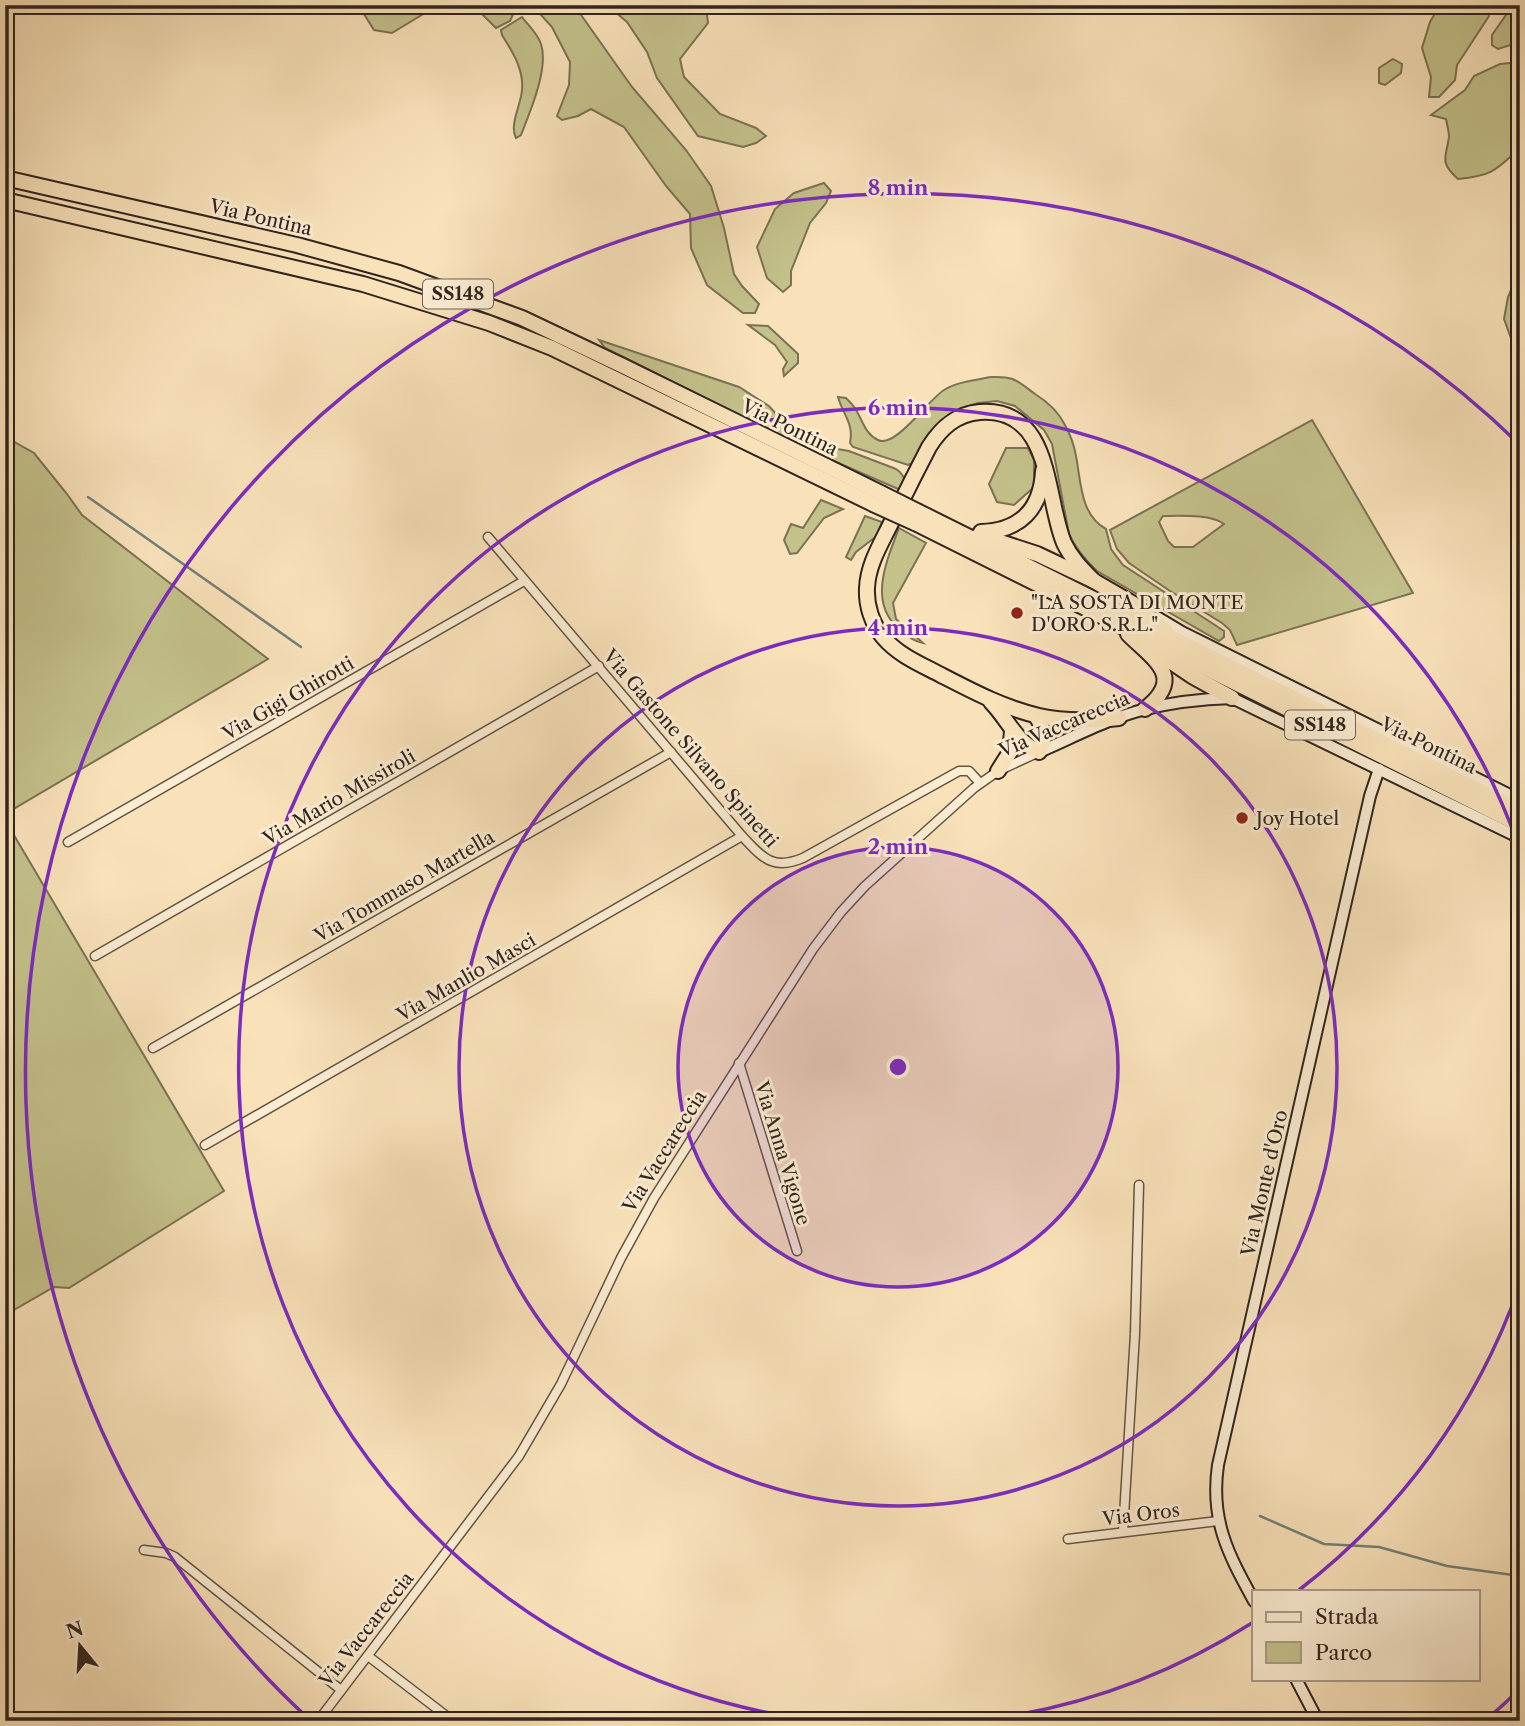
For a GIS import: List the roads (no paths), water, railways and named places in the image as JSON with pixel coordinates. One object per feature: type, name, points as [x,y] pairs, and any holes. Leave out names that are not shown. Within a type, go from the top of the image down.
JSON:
[{"type":"highway","name":"Via Pontina","points":[[5,178],[297,245],[400,273],[522,318],[917,518],[1186,646],[1520,811]]},
{"type":"highway","name":"Via Pontina","points":[[5,200],[363,284],[489,323],[552,348],[877,498]]},
{"type":"highway","points":[[1094,581],[1065,545],[1050,482],[1036,443],[1025,429],[1004,415],[975,413],[950,422],[929,447],[875,554],[866,592],[876,628],[888,642],[908,657],[988,699],[1036,716],[1069,720],[1119,718]]},
{"type":"highway","points":[[971,532],[1004,529],[1029,513],[1039,495],[1043,459]]},
{"type":"highway","name":"Via Pontina","points":[[917,518],[1120,626],[1520,824]]},
{"type":"highway","points":[[917,518],[971,532],[1037,554],[1094,581],[1132,603],[1186,646]]},
{"type":"highway","points":[[1120,626],[1192,676],[1233,698]]},
{"type":"highway","points":[[1120,626],[1158,665],[1164,675],[1163,690],[1146,709]]},
{"type":"highway","points":[[988,699],[1005,717],[1012,731],[1025,744],[1040,752],[1044,733],[1036,716]]},
{"type":"highway","points":[[998,771],[1010,752],[1012,731]]},
{"type":"street","name":"Via Gastone Silvano Spinetti","points":[[488,537],[742,836],[765,859],[779,864],[803,858],[957,771],[968,771],[980,783]]},
{"type":"street","name":"Via Gigi Ghirotti","points":[[68,842],[524,581]]},
{"type":"street","name":"Via Pontina","points":[[1132,603],[1182,632],[1520,800]]},
{"type":"street","name":"Via Mario Missiroli","points":[[95,956],[599,666]]},
{"type":"street","name":"Via Vaccareccia","points":[[318,1721],[526,1445],[564,1378],[640,1223],[669,1172],[797,972],[841,912],[873,878],[980,783],[998,771],[1119,718],[1146,709],[1190,701],[1233,698]]},
{"type":"street","points":[[1233,698],[1520,838]]},
{"type":"street","name":"Via Tommaso Martella","points":[[153,1048],[671,752]]},
{"type":"street","name":"Via Monte d'Oro","points":[[1252,1597],[1231,1557],[1219,1521],[1215,1494],[1220,1454],[1370,796],[1379,769]]},
{"type":"street","name":"Via Manlio Masci","points":[[205,1145],[742,836]]},
{"type":"street","name":"Via Anna Vigone","points":[[739,1063],[797,1251]]},
{"type":"street","points":[[1123,1532],[1135,1334],[1139,1185]]},
{"type":"street","name":"Via Oros","points":[[1068,1539],[1219,1521]]},
{"type":"street","points":[[144,1550],[175,1557],[341,1690]]},
{"type":"street","points":[[368,1656],[453,1721]]},
{"type":"street","points":[[1297,1680],[1318,1721]]},
{"type":"waterway","points":[[88,497],[301,647]]},
{"type":"waterway","points":[[1260,1516],[1324,1544],[1379,1547],[1447,1566],[1520,1576]]},
{"type":"place","name":"\"LA SOSTA DI MONTE D'ORO S.R.L.\"","points":[[1017,613]]},
{"type":"place","name":"Joy Hotel","points":[[1242,818]]}]
